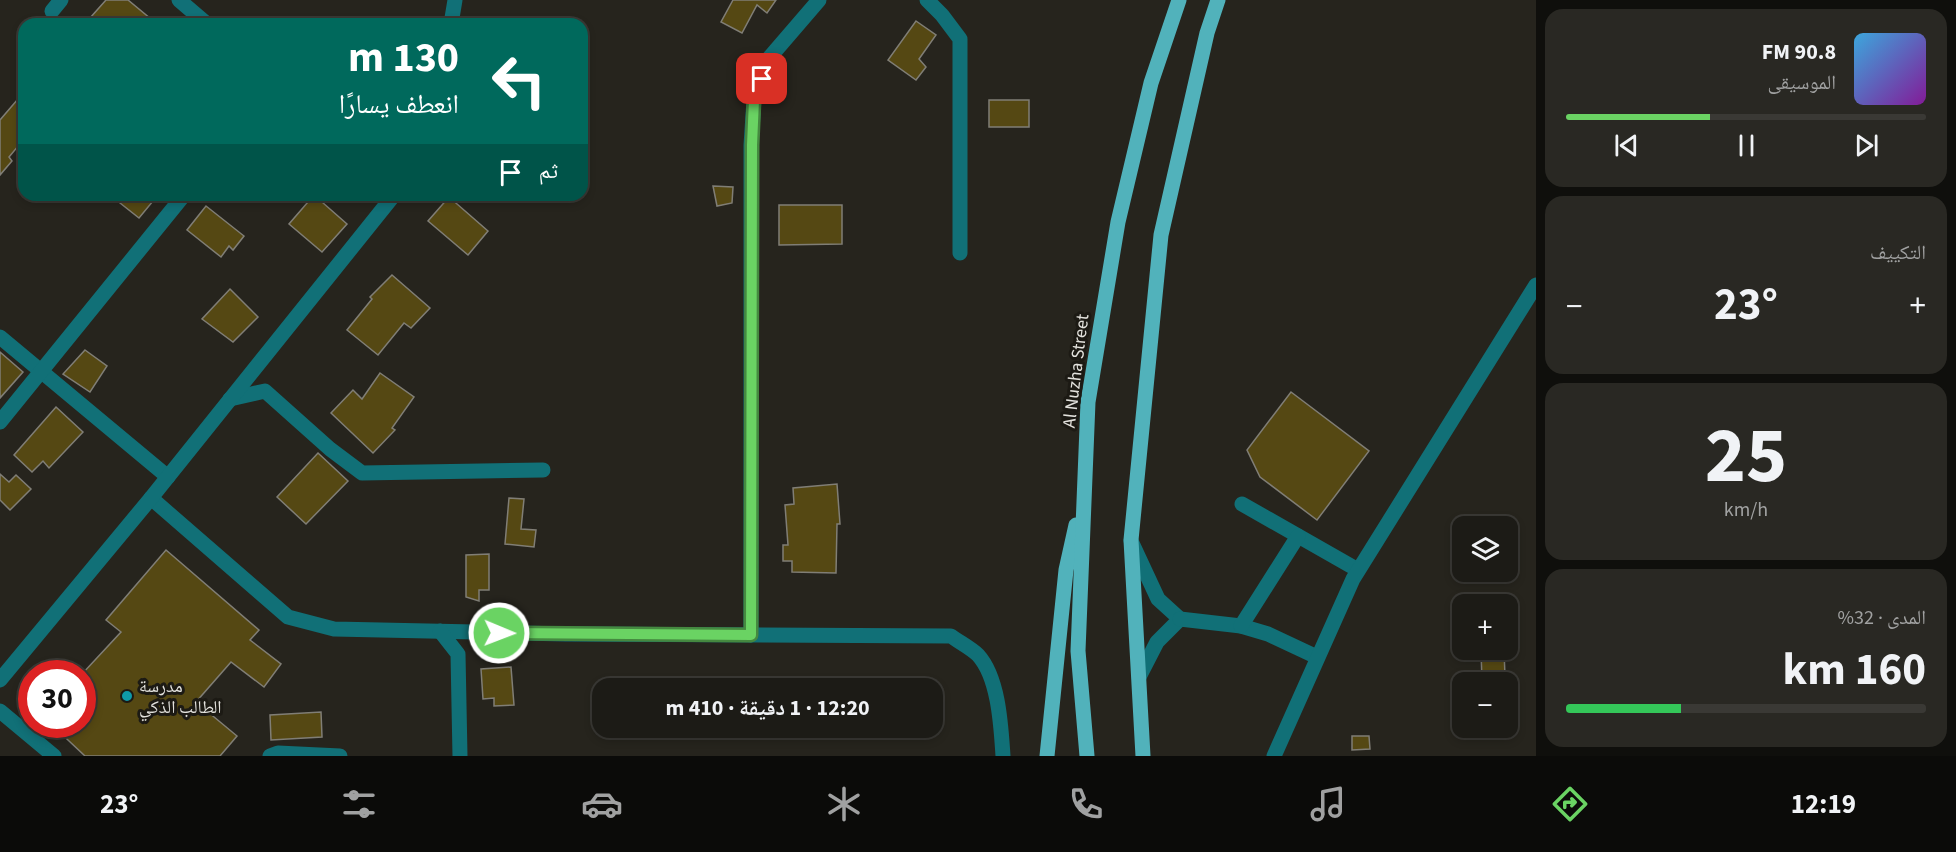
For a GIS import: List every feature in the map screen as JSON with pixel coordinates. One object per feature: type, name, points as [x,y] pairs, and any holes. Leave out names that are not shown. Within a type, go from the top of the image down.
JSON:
[{"type":"main road","name":"Al Nuzha Street","points":[[1087,756],[1078,651],[1088,402],[1118,222],[1151,83],[1179,0]]},
{"type":"main road","points":[[1143,756],[1131,540],[1161,235],[1207,33],[1218,0]]},
{"type":"main road","points":[[1047,756],[1066,570],[1085,487]]},
{"type":"street","points":[[179,0],[200,18]]},
{"type":"street","points":[[452,18],[455,0]]},
{"type":"street","points":[[751,635],[754,100],[770,57],[819,0]]},
{"type":"street","points":[[927,0],[960,39],[960,253]]},
{"type":"street","points":[[0,422],[179,201]]},
{"type":"street","points":[[0,680],[151,498],[389,201]]},
{"type":"street","points":[[1274,756],[1358,570],[1536,285]]},
{"type":"street","points":[[0,337],[168,477]]},
{"type":"street","points":[[259,363],[264,391],[330,449],[362,473],[543,470]]},
{"type":"street","points":[[230,399],[264,391]]},
{"type":"street","points":[[151,498],[288,617],[334,629],[951,636],[979,656],[990,678],[1000,708],[1003,756]]},
{"type":"street","points":[[1242,504],[1358,570]]},
{"type":"street","points":[[1242,626],[1298,536]]},
{"type":"street","points":[[1131,540],[1158,599],[1180,620],[1242,626],[1268,634],[1317,657]]},
{"type":"street","points":[[1139,677],[1157,642],[1180,620]]},
{"type":"street","points":[[440,631],[458,654]]},
{"type":"street","points":[[460,756],[458,654],[467,640],[476,632]]},
{"type":"street","points":[[0,711],[54,756]]},
{"type":"street","points":[[270,756],[278,753],[340,756]]},
{"type":"building","points":[[106,0],[128,0],[150,18],[90,18]]},
{"type":"building","points":[[733,0],[776,0],[767,13],[757,5],[742,33],[721,22]]},
{"type":"building","points":[[916,21],[936,35],[919,59],[926,67],[916,80],[888,60]]},
{"type":"building","points":[[18,99],[18,146],[9,157],[12,161],[0,175],[0,120]]},
{"type":"building","points":[[989,100],[1029,100],[1029,127],[989,127]]},
{"type":"building","points":[[713,186],[733,187],[732,203],[717,206]]},
{"type":"building","points":[[118,201],[153,201],[139,218]]},
{"type":"building","points":[[309,201],[321,201],[347,224],[322,252],[289,224]]},
{"type":"building","points":[[446,201],[454,201],[488,231],[468,255],[428,221]]},
{"type":"building","points":[[779,205],[842,205],[842,244],[779,245]]},
{"type":"building","points":[[206,206],[244,236],[233,250],[229,246],[221,257],[187,230]]},
{"type":"building","points":[[392,275],[430,308],[411,328],[404,323],[378,355],[347,330],[372,299],[370,297]]},
{"type":"building","points":[[230,289],[258,317],[233,342],[202,319]]},
{"type":"building","points":[[85,350],[107,366],[90,392],[63,374]]},
{"type":"building","points":[[0,352],[23,372],[0,398]]},
{"type":"building","points":[[380,373],[414,397],[392,428],[395,430],[373,453],[331,413],[353,390],[362,399]]},
{"type":"building","points":[[1291,392],[1369,451],[1317,520],[1260,477],[1247,450]]},
{"type":"building","points":[[56,407],[83,432],[49,468],[43,461],[32,472],[14,455]]},
{"type":"building","points":[[318,453],[348,481],[306,524],[277,497]]},
{"type":"building","points":[[0,474],[9,482],[16,475],[31,489],[10,510],[0,500]]},
{"type":"building","points":[[837,484],[840,524],[837,524],[836,573],[792,572],[792,561],[783,561],[783,545],[788,545],[785,505],[794,504],[793,488]]},
{"type":"building","points":[[509,498],[524,499],[521,529],[536,530],[534,547],[505,544]]},
{"type":"building","points":[[166,550],[259,630],[250,640],[281,664],[264,687],[231,662],[196,702],[237,736],[220,756],[85,756],[66,738],[96,738],[95,660],[121,632],[106,620]]},
{"type":"building","points":[[489,554],[489,590],[479,590],[479,601],[466,597],[466,555]]},
{"type":"building","points":[[1481,660],[1504,660],[1505,672],[1482,672]]},
{"type":"building","points":[[511,667],[514,705],[494,706],[494,698],[483,699],[481,669]]},
{"type":"building","points":[[321,712],[322,737],[271,740],[270,715]]},
{"type":"building","points":[[1352,736],[1369,736],[1370,749],[1352,750]]},
{"type":"place","name":"مدرسة الطالب الذكي","points":[[127,696]]},
{"type":"route","points":[[499,633],[751,635],[752,145],[754,100],[762,79]]}]
